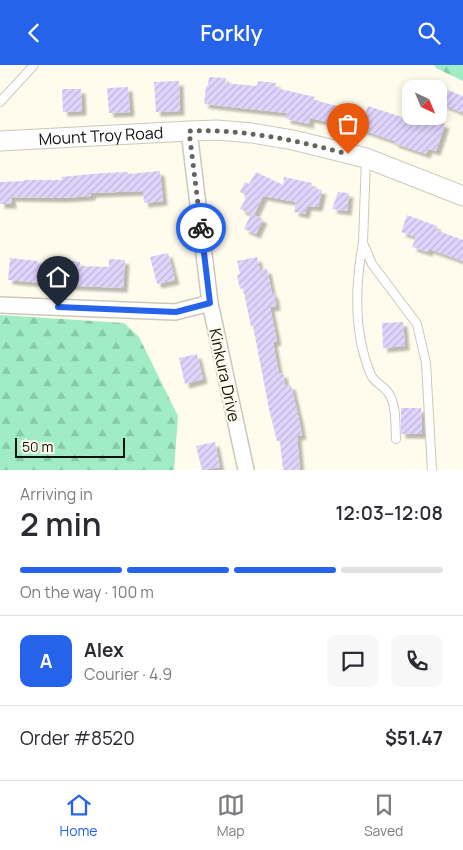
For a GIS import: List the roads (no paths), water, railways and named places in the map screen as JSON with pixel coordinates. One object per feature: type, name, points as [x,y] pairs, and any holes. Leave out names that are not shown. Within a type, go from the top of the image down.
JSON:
[{"type":"street","name":"Mount Troy Road","points":[[0,141],[217,130],[252,133],[293,140],[366,158],[463,196]]},
{"type":"street","name":"Kinkura Drive","points":[[189,131],[210,303],[246,470]]},
{"type":"street","points":[[0,305],[176,312],[210,303]]},
{"type":"lane","points":[[0,102],[34,65]]},
{"type":"lane","points":[[366,158],[363,243],[358,270],[357,314],[360,336],[371,377],[388,391],[394,407],[396,439]]},
{"type":"lane","points":[[363,243],[372,264],[417,324],[426,363],[432,470]]}]
